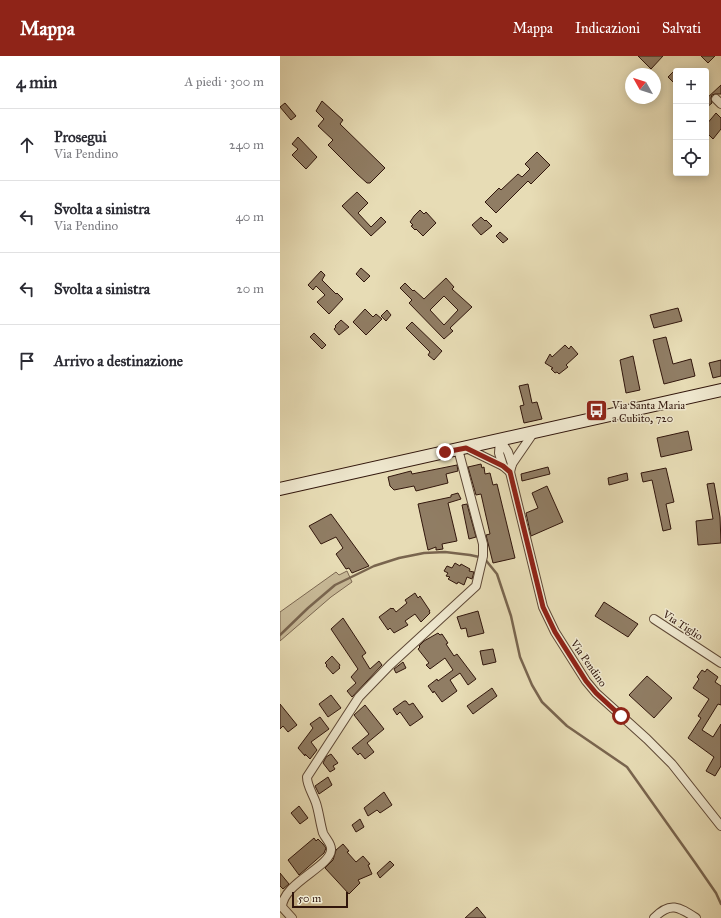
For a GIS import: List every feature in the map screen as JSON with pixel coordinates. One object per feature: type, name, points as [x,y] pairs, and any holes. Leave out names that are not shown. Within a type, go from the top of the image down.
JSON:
[{"type":"main road","points":[[280,490],[721,390]]},
{"type":"street","points":[[462,448],[511,468],[534,432]]},
{"type":"street","points":[[500,440],[499,453],[503,466]]},
{"type":"street","name":"Via Pendino","points":[[500,440],[508,452],[543,607],[555,632],[586,681],[596,693],[647,739],[672,764],[721,826]]},
{"type":"street","points":[[292,918],[282,907],[282,900],[287,893],[322,863],[331,850],[330,845],[323,833],[316,803],[307,782],[307,777],[359,696],[390,665],[476,586],[482,559],[483,544],[462,448]]},
{"type":"street","name":"Via Tiglio","points":[[654,619],[721,663]]},
{"type":"street","points":[[654,918],[663,910],[674,907],[684,910],[696,918]]},
{"type":"shaded area","points":[[347,571],[352,582],[331,597],[280,641],[280,612],[336,572],[339,575]]},
{"type":"building","points":[[638,56],[663,56],[652,68],[650,68]]},
{"type":"building","points":[[701,56],[715,56],[708,63]]},
{"type":"building","points":[[673,72],[673,82],[668,77]]},
{"type":"building","points":[[721,85],[721,94],[712,95],[712,103],[709,106],[709,96]]},
{"type":"building","points":[[322,101],[343,120],[340,124],[385,168],[370,183],[367,183],[357,174],[328,145],[333,140],[318,126],[324,119],[316,111]]},
{"type":"building","points":[[285,103],[296,116],[291,120],[280,107]]},
{"type":"building","points":[[716,113],[721,118],[721,129],[713,139],[709,135],[709,121]]},
{"type":"building","points":[[298,137],[317,157],[306,169],[292,155],[298,149],[292,144]]},
{"type":"building","points":[[537,152],[550,165],[531,184],[528,181],[496,213],[485,202],[499,188],[501,190],[518,174],[522,177],[530,169],[525,164]]},
{"type":"building","points":[[357,192],[368,203],[358,213],[371,227],[381,217],[386,222],[371,236],[342,206]]},
{"type":"building","points":[[420,210],[424,214],[426,212],[436,223],[423,236],[411,226],[413,225],[410,222]]},
{"type":"building","points":[[481,217],[492,226],[481,235],[472,225]]},
{"type":"building","points":[[500,232],[508,239],[503,243],[496,236]]},
{"type":"building","points":[[361,268],[370,276],[364,282],[356,274]]},
{"type":"building","points":[[321,271],[325,275],[322,280],[343,299],[329,314],[317,302],[325,295],[316,286],[313,290],[308,285]]},
{"type":"building","points":[[446,278],[454,287],[452,289],[472,307],[450,328],[453,331],[444,339],[409,303],[412,300],[400,288],[405,283],[424,299]],"holes":[[[444,296],[458,310],[444,325],[430,310]]]},
{"type":"building","points":[[678,308],[682,321],[654,328],[650,315]]},
{"type":"building","points":[[365,309],[373,317],[376,314],[382,319],[366,335],[353,322]]},
{"type":"building","points":[[387,310],[391,315],[386,321],[381,316]]},
{"type":"building","points":[[341,320],[349,327],[339,335],[334,329]]},
{"type":"building","points":[[412,322],[442,351],[434,360],[428,355],[430,352],[406,328]]},
{"type":"building","points":[[314,333],[326,345],[322,349],[310,337]]},
{"type":"building","points":[[666,337],[673,364],[691,359],[695,376],[664,384],[653,340]]},
{"type":"building","points":[[565,345],[569,349],[571,346],[578,354],[566,365],[568,367],[559,374],[557,372],[555,373],[551,369],[553,368],[545,363],[550,354],[552,357]]},
{"type":"building","points":[[633,356],[640,390],[626,393],[620,360]]},
{"type":"building","points":[[721,360],[721,376],[713,378],[709,363]]},
{"type":"building","points":[[528,384],[532,403],[537,402],[542,419],[524,423],[520,406],[524,405],[519,386]]},
{"type":"building","points":[[688,431],[692,450],[661,457],[657,438]]},
{"type":"building","points":[[481,464],[482,468],[484,467],[485,474],[490,473],[493,485],[497,484],[515,558],[493,563],[486,535],[490,534],[481,494],[476,495],[468,467]]},
{"type":"building","points":[[457,465],[458,471],[446,474],[448,483],[416,491],[414,486],[394,490],[390,486],[388,477],[411,471],[412,474]]},
{"type":"building","points":[[548,467],[550,474],[522,481],[521,474]]},
{"type":"building","points":[[666,468],[674,502],[666,504],[671,529],[663,531],[652,480],[643,482],[641,473]]},
{"type":"building","points":[[627,473],[628,480],[609,485],[608,478]]},
{"type":"building","points":[[714,483],[720,517],[721,543],[698,545],[696,521],[713,519],[707,484]]},
{"type":"building","points":[[547,486],[563,522],[531,536],[526,513],[538,508],[532,493]]},
{"type":"building","points":[[458,493],[461,499],[448,503],[457,541],[442,544],[443,549],[436,550],[436,547],[428,550],[418,504],[451,497],[451,495]]},
{"type":"building","points":[[467,504],[476,537],[469,539],[462,505]]},
{"type":"building","points":[[331,514],[369,566],[352,573],[349,568],[346,569],[336,554],[343,548],[336,537],[321,544],[309,526]]},
{"type":"building","points":[[455,563],[460,566],[461,564],[470,569],[469,571],[474,572],[472,579],[467,577],[464,585],[458,582],[457,584],[448,579],[450,577],[446,576],[448,573],[444,571],[447,566],[452,568]]},
{"type":"building","points":[[415,593],[418,598],[420,596],[430,613],[421,622],[415,614],[405,621],[408,625],[394,633],[390,628],[388,630],[379,617],[391,608],[393,608],[396,612],[407,603],[405,600]]},
{"type":"building","points":[[604,602],[638,624],[628,637],[595,616]]},
{"type":"building","points":[[478,611],[484,633],[468,637],[466,628],[461,629],[457,617]]},
{"type":"building","points":[[343,618],[366,653],[362,656],[370,669],[379,661],[382,665],[352,697],[347,691],[356,683],[351,677],[358,669],[331,629]]},
{"type":"building","points":[[438,633],[440,635],[442,634],[448,643],[446,644],[454,656],[457,654],[476,679],[468,685],[460,673],[450,680],[457,691],[442,702],[434,691],[433,693],[428,686],[453,670],[445,658],[430,669],[426,665],[429,663],[418,649],[424,641]]},
{"type":"building","points":[[493,649],[496,662],[483,665],[480,651]]},
{"type":"building","points":[[332,656],[340,665],[340,668],[333,674],[325,663]]},
{"type":"building","points":[[403,662],[406,668],[396,673],[394,669]]},
{"type":"building","points":[[707,669],[718,677],[715,682],[721,686],[721,705],[718,704],[702,730],[713,737],[721,724],[721,766],[715,776],[706,771],[714,757],[688,738],[701,718],[698,716],[709,699],[693,688],[699,679],[697,677],[702,670],[705,672]]},
{"type":"building","points":[[647,676],[672,698],[654,718],[629,695]]},
{"type":"building","points":[[492,688],[497,696],[473,714],[467,706]]},
{"type":"building","points":[[331,695],[341,708],[328,717],[319,704]]},
{"type":"building","points":[[406,701],[409,705],[413,703],[423,717],[410,726],[400,712],[397,715],[393,709]]},
{"type":"building","points":[[280,704],[297,725],[288,732],[283,726],[280,729]]},
{"type":"building","points":[[365,705],[384,729],[367,743],[374,752],[365,759],[360,753],[358,755],[352,748],[369,734],[354,715]]},
{"type":"building","points":[[320,717],[329,729],[311,742],[317,750],[310,759],[298,748],[313,728],[310,724]]},
{"type":"building","points":[[331,754],[338,763],[333,766],[335,769],[330,772],[323,763],[326,757]]},
{"type":"building","points":[[328,777],[332,785],[319,794],[315,786]]},
{"type":"building","points":[[384,792],[392,805],[380,813],[377,810],[368,816],[364,808]]},
{"type":"building","points":[[299,806],[308,818],[300,824],[291,813]]},
{"type":"building","points":[[360,819],[364,827],[356,832],[352,825]]},
{"type":"building","points":[[314,838],[316,841],[318,839],[326,848],[324,853],[299,875],[288,860]]},
{"type":"building","points":[[343,844],[349,851],[347,852],[356,862],[363,856],[370,864],[368,865],[372,874],[358,880],[360,883],[349,894],[325,868],[333,860],[336,850]]},
{"type":"building","points":[[390,861],[394,865],[380,878],[377,873]]},
{"type":"building","points":[[280,873],[289,884],[283,889],[280,886]]},
{"type":"building","points":[[477,907],[486,918],[465,918]]},
{"type":"waterway","points":[[280,635],[335,585],[374,566],[399,558],[424,553],[445,552],[484,558],[497,574],[511,616],[520,657],[532,685],[542,702],[567,726],[627,767],[716,893],[721,904]]},
{"type":"place","name":"Via Santa Maria a Cubito, 720","points":[[596,411]]},
{"type":"route","points":[[445,452],[466,448],[503,466],[510,472],[543,607],[555,632],[586,681],[596,693],[621,716]]}]
